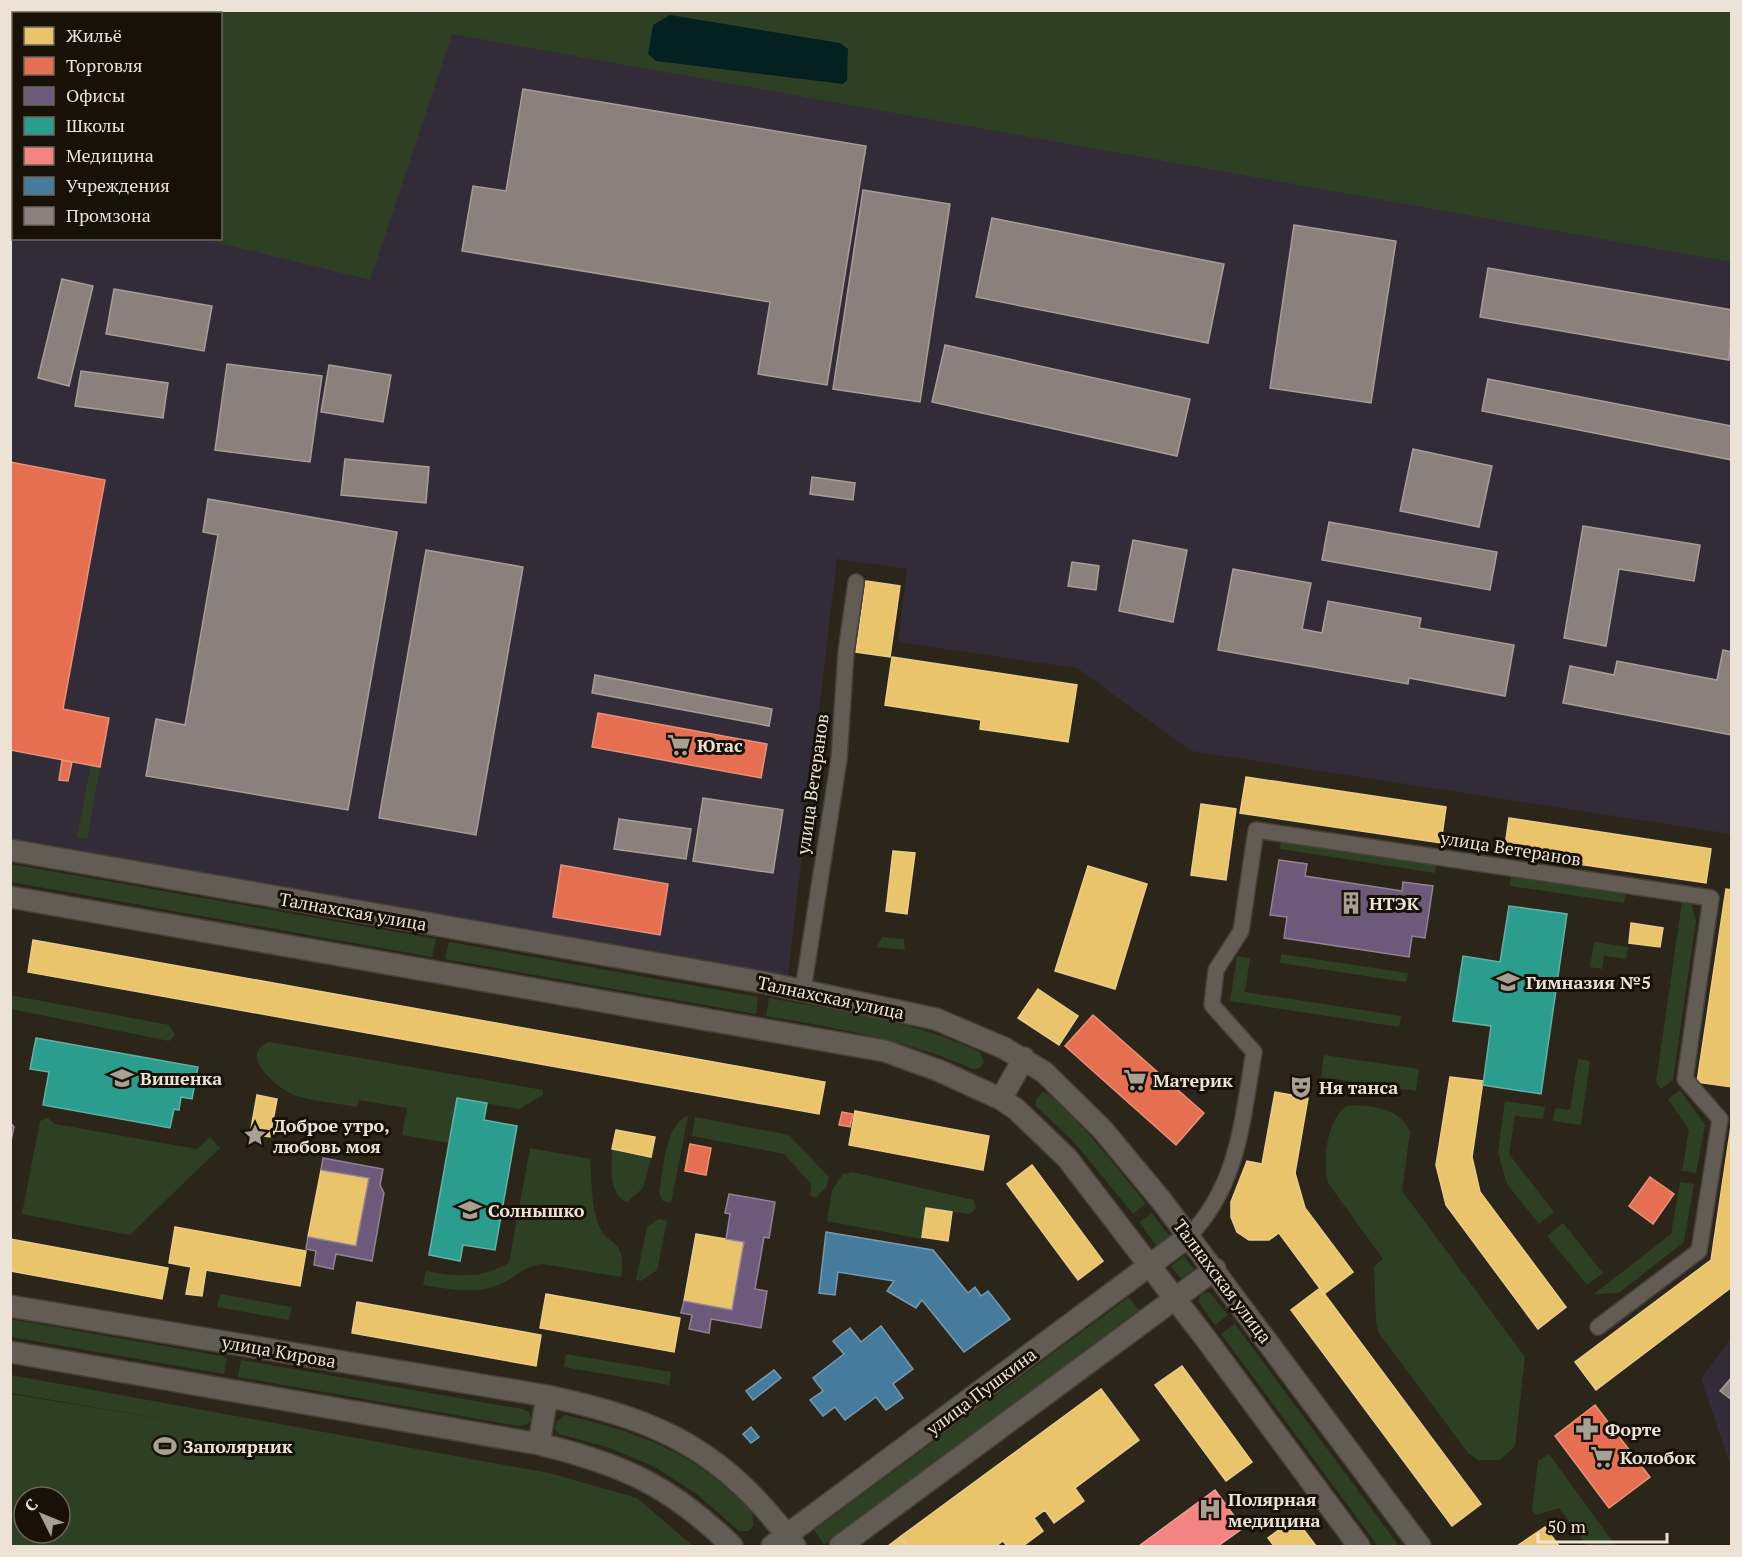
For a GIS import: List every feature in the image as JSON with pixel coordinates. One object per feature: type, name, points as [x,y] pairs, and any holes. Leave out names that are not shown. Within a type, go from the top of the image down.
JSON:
[{"type":"street","name":"улица Ветеранов","points":[[803,990],[839,759],[846,652],[856,582]]},
{"type":"street","name":"улица Ветеранов","points":[[1189,1236],[1205,1219],[1233,1167],[1254,1052],[1212,1005],[1216,970],[1241,932],[1256,830],[1711,898],[1684,1079],[1720,1119],[1699,1251],[1598,1327]]},
{"type":"street","name":"Талнахская улица","points":[[10,850],[803,990],[936,1019],[975,1034],[1024,1058],[1044,1072],[1102,1129],[1189,1236],[1420,1546]]},
{"type":"street","points":[[10,897],[885,1051],[940,1071],[1001,1099],[1016,1109],[1067,1158],[1176,1298],[1359,1546]]},
{"type":"street","points":[[1001,1099],[1024,1058]]},
{"type":"street","name":"улица Пушкина","points":[[784,1543],[1189,1236]]},
{"type":"street","points":[[840,1546],[1215,1269]]},
{"type":"street","name":"улица Кирова","points":[[10,1306],[547,1396],[630,1417],[671,1434],[708,1456],[745,1486],[763,1505],[784,1543]]},
{"type":"street","points":[[10,1352],[539,1444],[610,1463],[645,1478],[677,1498],[732,1546]]},
{"type":"street","points":[[539,1444],[547,1396]]},
{"type":"shaded area","points":[[398,10],[464,11],[1731,216],[1731,834],[1191,751],[1077,668],[898,642],[907,569],[837,559],[788,975],[334,902],[11,846],[10,27],[12,27],[12,240],[222,240],[222,235]]},
{"type":"shaded area","points":[[1731,1339],[1731,1467],[1701,1379]]},
{"type":"green space","points":[[408,10],[421,13],[422,10],[1731,11],[1731,262],[452,34],[370,280],[208,240],[222,240],[222,12],[12,12],[12,135],[10,134],[10,11]],"holes":[[[648,54],[842,83],[656,61]]]},
{"type":"green space","points":[[91,765],[100,767],[87,839],[77,837]]},
{"type":"green space","points":[[1281,841],[1436,864],[1435,873],[1280,849]]},
{"type":"green space","points":[[10,864],[436,939],[432,957],[11,882]]},
{"type":"green space","points":[[1511,877],[1626,894],[1624,903],[1510,886]]},
{"type":"green space","points":[[1682,902],[1691,903],[1696,921],[1673,1080],[1661,1089],[1656,1082]]},
{"type":"green space","points":[[882,937],[904,939],[905,950],[877,947]]},
{"type":"green space","points":[[449,942],[758,997],[756,1014],[445,959]]},
{"type":"green space","points":[[1594,942],[1628,947],[1626,959],[1604,956],[1602,969],[1590,967]]},
{"type":"green space","points":[[1281,954],[1408,973],[1406,982],[1280,963]]},
{"type":"green space","points":[[1237,956],[1250,958],[1245,992],[1401,1016],[1399,1027],[1230,1001]]},
{"type":"green space","points":[[10,995],[169,1025],[175,1035],[169,1041],[11,1009]]},
{"type":"green space","points":[[769,998],[876,1018],[929,1032],[980,1052],[984,1062],[980,1068],[973,1069],[897,1043],[845,1030],[766,1016]]},
{"type":"green space","points":[[269,1042],[543,1090],[543,1095],[519,1109],[457,1098],[449,1143],[402,1135],[407,1108],[359,1100],[357,1107],[320,1101],[297,1096],[280,1086],[267,1076],[257,1059],[257,1053]]},
{"type":"green space","points":[[1324,1055],[1419,1069],[1416,1091],[1321,1077]]},
{"type":"green space","points":[[1578,1059],[1590,1061],[1581,1125],[1553,1121],[1555,1108],[1570,1110]]},
{"type":"green space","points":[[1680,1090],[1705,1125],[1696,1173],[1682,1171],[1689,1130],[1668,1099]]},
{"type":"green space","points":[[1043,1092],[1052,1097],[1079,1124],[1146,1204],[1133,1214],[1075,1143],[1036,1106],[1036,1099]]},
{"type":"green space","points":[[1505,1101],[1545,1107],[1543,1119],[1515,1116],[1509,1154],[1554,1212],[1539,1224],[1507,1184],[1498,1152]]},
{"type":"green space","points":[[1347,1106],[1365,1106],[1384,1110],[1400,1118],[1406,1124],[1410,1132],[1402,1191],[1525,1357],[1515,1446],[1500,1460],[1478,1460],[1468,1453],[1379,1333],[1376,1320],[1374,1266],[1383,1259],[1328,1183],[1326,1174],[1326,1153],[1331,1130],[1340,1112]]},
{"type":"green space","points":[[688,1116],[671,1203],[663,1201],[659,1194],[666,1149],[674,1128],[680,1120]]},
{"type":"green space","points":[[695,1117],[789,1135],[829,1177],[826,1187],[817,1197],[810,1196],[811,1184],[784,1154],[692,1136]]},
{"type":"green space","points":[[48,1118],[55,1124],[197,1149],[210,1137],[220,1148],[130,1235],[22,1214],[40,1121]]},
{"type":"green space","points":[[530,1148],[590,1159],[595,1214],[605,1235],[619,1248],[622,1264],[621,1277],[542,1264],[527,1268],[505,1282],[485,1289],[454,1290],[423,1285],[426,1271],[448,1275],[469,1275],[488,1272],[509,1263]]},
{"type":"green space","points":[[612,1149],[651,1157],[643,1188],[627,1202],[613,1186]]},
{"type":"green space","points":[[852,1172],[974,1200],[976,1208],[970,1214],[926,1208],[922,1239],[827,1221],[832,1190],[843,1174]]},
{"type":"green space","points":[[1680,1182],[1694,1184],[1684,1242],[1619,1293],[1594,1294],[1671,1234]]},
{"type":"green space","points":[[1152,1213],[1170,1237],[1157,1247],[1139,1222]]},
{"type":"green space","points":[[658,1219],[667,1221],[657,1270],[641,1281],[636,1280],[647,1227]]},
{"type":"green space","points":[[1563,1223],[1603,1273],[1587,1285],[1547,1236]]},
{"type":"green space","points":[[1184,1256],[1194,1269],[1181,1279],[1171,1266]]},
{"type":"green space","points":[[1209,1292],[1228,1315],[1215,1325],[1198,1301],[1202,1293]]},
{"type":"green space","points":[[220,1294],[292,1307],[289,1320],[217,1307]]},
{"type":"green space","points":[[1129,1297],[1139,1310],[824,1545],[814,1530]]},
{"type":"green space","points":[[10,1319],[227,1357],[224,1374],[11,1337]]},
{"type":"green space","points":[[1235,1324],[1399,1546],[1378,1546],[1221,1334]]},
{"type":"green space","points":[[566,1354],[671,1372],[669,1385],[564,1367]]},
{"type":"green space","points":[[241,1360],[522,1409],[529,1412],[531,1419],[528,1424],[519,1426],[238,1377]]},
{"type":"green space","name":"Заполярник","points":[[11,1375],[549,1473],[637,1498],[693,1546],[11,1546],[11,1394],[200,1425],[11,1393]]},
{"type":"green space","points":[[565,1415],[641,1437],[677,1453],[711,1475],[752,1512],[754,1525],[748,1531],[739,1531],[698,1495],[655,1467],[610,1448],[559,1434],[555,1429],[556,1422]]},
{"type":"green space","points":[[1549,1454],[1616,1546],[1587,1546],[1559,1508],[1536,1515],[1532,1510],[1538,1461]]},
{"type":"water","points":[[670,15],[840,43],[848,49],[847,80],[843,84],[656,61],[648,54],[653,25]]},
{"type":"building: Жильё","points":[[866,581],[900,586],[890,657],[856,652]]},
{"type":"building: Жильё","points":[[892,657],[1077,685],[1068,742],[980,729],[981,720],[885,705]]},
{"type":"building: Жильё","points":[[1246,777],[1446,807],[1441,843],[1240,813]]},
{"type":"building: Жильё","points":[[1201,804],[1236,809],[1226,880],[1191,875]]},
{"type":"building: Жильё","points":[[1509,818],[1711,849],[1706,883],[1504,853]]},
{"type":"building: Жильё","points":[[893,851],[915,853],[907,914],[886,911]]},
{"type":"building: Жильё","points":[[1088,866],[1147,884],[1115,989],[1055,971]]},
{"type":"building: Жильё","points":[[1726,889],[1732,890],[1732,1087],[1697,1082]]},
{"type":"building: Жильё","points":[[1631,923],[1663,928],[1660,947],[1629,943]]},
{"type":"building: Жильё","points":[[33,940],[825,1082],[819,1114],[28,972]]},
{"type":"building: Жильё","points":[[1038,989],[1078,1016],[1059,1045],[1018,1018]]},
{"type":"building: Жильё","points":[[1450,1077],[1483,1081],[1472,1157],[1480,1192],[1566,1307],[1538,1329],[1446,1205],[1436,1165]]},
{"type":"building: Жильё","points":[[1275,1092],[1308,1098],[1295,1173],[1305,1208],[1353,1272],[1324,1294],[1279,1233],[1269,1240],[1249,1240],[1237,1232],[1231,1217],[1231,1202],[1247,1161],[1262,1164]]},
{"type":"building: Жильё","points":[[257,1095],[277,1099],[270,1137],[250,1134]]},
{"type":"building: Жильё","points":[[855,1111],[989,1136],[983,1170],[849,1145]]},
{"type":"building: Жильё","points":[[1732,1119],[1732,1287],[1596,1390],[1575,1362],[1711,1260]]},
{"type":"building: Жильё","points":[[616,1130],[655,1137],[651,1157],[612,1149]]},
{"type":"building: Жильё","points":[[1032,1165],[1103,1261],[1078,1280],[1007,1184]]},
{"type":"building: Жильё","points":[[321,1170],[369,1178],[356,1246],[308,1237]]},
{"type":"building: Жильё","points":[[926,1208],[952,1212],[948,1241],[922,1237]]},
{"type":"building: Жильё","points":[[175,1227],[306,1251],[300,1286],[206,1270],[202,1296],[186,1294],[191,1267],[169,1263]]},
{"type":"building: Жильё","points":[[696,1234],[744,1242],[732,1310],[684,1301]]},
{"type":"building: Жильё","points":[[10,1239],[168,1268],[162,1299],[10,1271]]},
{"type":"building: Жильё","points":[[1320,1288],[1481,1504],[1452,1526],[1291,1310]]},
{"type":"building: Жильё","points":[[546,1294],[680,1318],[674,1352],[540,1328]]},
{"type":"building: Жильё","points":[[357,1302],[541,1335],[536,1366],[352,1333]]},
{"type":"building: Жильё","points":[[1182,1366],[1252,1462],[1226,1481],[1155,1385]]},
{"type":"building: Жильё","points":[[1101,1389],[1139,1440],[1075,1488],[1084,1501],[1054,1523],[1045,1510],[1034,1518],[1043,1531],[1023,1546],[1007,1546],[1003,1541],[996,1546],[907,1546],[900,1537]]},
{"type":"building: Жильё","points":[[1295,1518],[1316,1546],[1274,1546],[1268,1538]]},
{"type":"building: Жильё","points":[[1545,1527],[1559,1546],[1517,1546]]},
{"type":"building: Жильё","points":[[900,1537],[907,1546],[888,1546]]},
{"type":"building: Торговля","points":[[10,462],[105,480],[63,709],[109,718],[100,767],[10,750]]},
{"type":"building: Торговля","name":"Югас","points":[[598,713],[767,744],[761,778],[592,747]]},
{"type":"building: Торговля","points":[[62,760],[72,762],[68,781],[59,780]]},
{"type":"building: Торговля","points":[[561,865],[668,884],[660,935],[553,917]]},
{"type":"building: Торговля","name":"Материк","points":[[1093,1015],[1204,1113],[1176,1145],[1065,1046]]},
{"type":"building: Торговля","points":[[842,1112],[853,1114],[850,1127],[839,1125]]},
{"type":"building: Торговля","points":[[690,1144],[711,1148],[706,1175],[685,1171]]},
{"type":"building: Торговля","points":[[1650,1177],[1674,1194],[1653,1224],[1629,1206]]},
{"type":"building: Торговля","name":"Колобок","points":[[1595,1405],[1650,1477],[1609,1508],[1555,1436]]},
{"type":"building: Офисы","name":"НТЭК","points":[[1279,860],[1307,864],[1305,876],[1402,891],[1403,882],[1433,886],[1425,938],[1412,936],[1409,957],[1284,938],[1287,917],[1270,915]]},
{"type":"building: Офисы","points":[[10,1122],[14,1127],[10,1145]]},
{"type":"building: Офисы","points":[[323,1158],[383,1169],[380,1185],[384,1193],[372,1261],[336,1254],[333,1269],[314,1265],[316,1251],[306,1249],[308,1237],[356,1246],[369,1178],[321,1170]]},
{"type":"building: Офисы","points":[[729,1194],[775,1202],[769,1238],[764,1237],[755,1289],[767,1291],[761,1328],[711,1319],[709,1333],[689,1329],[692,1315],[681,1313],[684,1301],[732,1310],[744,1242],[726,1239],[730,1214],[725,1213]]},
{"type":"building: Школы","name":"Гимназия №5","points":[[1509,906],[1567,914],[1541,1094],[1483,1085],[1491,1026],[1453,1021],[1463,956],[1500,962]]},
{"type":"building: Школы","name":"Вишенка","points":[[36,1038],[198,1067],[192,1099],[181,1097],[179,1110],[174,1109],[170,1128],[43,1105],[49,1072],[30,1069]]},
{"type":"building: Школы","name":"Солнышко","points":[[457,1098],[487,1103],[484,1120],[517,1126],[495,1250],[463,1245],[460,1261],[429,1255]]},
{"type":"building: Медицина","name":"Полярная медицина","points":[[1215,1490],[1243,1528],[1218,1546],[1139,1546]]},
{"type":"building: Учреждения","points":[[826,1232],[933,1250],[968,1293],[975,1287],[981,1296],[988,1291],[1010,1319],[964,1352],[922,1300],[916,1308],[887,1291],[894,1281],[838,1272],[835,1295],[819,1293]]},
{"type":"building: Учреждения","points":[[881,1326],[913,1369],[893,1384],[903,1398],[886,1410],[876,1397],[845,1420],[835,1407],[823,1416],[810,1400],[823,1391],[813,1378],[844,1354],[833,1341],[850,1328],[861,1342]]},
{"type":"building: Учреждения","points":[[774,1370],[781,1378],[753,1400],[746,1391]]},
{"type":"building: Учреждения","points":[[751,1427],[759,1437],[751,1443],[743,1434]]},
{"type":"building: Промзона","points":[[523,89],[866,146],[827,385],[758,374],[770,302],[462,251],[473,186],[506,191]]},
{"type":"building: Промзона","points":[[863,190],[950,204],[920,402],[833,389]]},
{"type":"building: Промзона","points":[[992,218],[1224,264],[1208,343],[976,297]]},
{"type":"building: Промзона","points":[[1294,225],[1396,241],[1371,403],[1270,388]]},
{"type":"building: Промзона","points":[[1488,268],[1732,310],[1729,360],[1480,317]]},
{"type":"building: Промзона","points":[[62,279],[93,286],[69,386],[38,378]]},
{"type":"building: Промзона","points":[[114,289],[212,306],[204,351],[106,334]]},
{"type":"building: Промзона","points":[[945,345],[1190,399],[1177,456],[932,402]]},
{"type":"building: Промзона","points":[[227,364],[322,376],[310,462],[215,450]]},
{"type":"building: Промзона","points":[[329,365],[391,375],[383,422],[321,412]]},
{"type":"building: Промзона","points":[[81,371],[168,383],[163,418],[75,406]]},
{"type":"building: Промзона","points":[[1488,379],[1732,426],[1732,460],[1482,411]]},
{"type":"building: Промзона","points":[[1413,449],[1492,466],[1479,527],[1400,511]]},
{"type":"building: Промзона","points":[[345,459],[429,467],[426,503],[341,495]]},
{"type":"building: Промзона","points":[[812,477],[855,483],[853,500],[810,494]]},
{"type":"building: Промзона","points":[[208,499],[397,532],[348,810],[146,776],[156,719],[185,725],[218,535],[203,532]]},
{"type":"building: Промзона","points":[[1329,522],[1497,552],[1490,590],[1322,560]]},
{"type":"building: Промзона","points":[[1583,526],[1700,545],[1694,581],[1619,569],[1606,646],[1564,638]]},
{"type":"building: Промзона","points":[[1133,540],[1187,550],[1173,622],[1119,611]]},
{"type":"building: Промзона","points":[[426,550],[523,567],[476,835],[379,818]]},
{"type":"building: Промзона","points":[[1072,562],[1099,566],[1096,590],[1068,586]]},
{"type":"building: Промзона","points":[[1233,569],[1311,583],[1302,629],[1322,633],[1328,601],[1421,618],[1419,628],[1514,645],[1505,696],[1409,678],[1408,684],[1218,650]]},
{"type":"building: Промзона","points":[[1723,650],[1732,652],[1732,735],[1563,703],[1570,666],[1614,675],[1617,661],[1717,680]]},
{"type":"building: Промзона","points":[[595,675],[772,709],[769,726],[592,693]]},
{"type":"building: Промзона","points":[[703,798],[783,810],[773,873],[693,861]]},
{"type":"building: Промзона","points":[[619,819],[691,829],[686,859],[614,849]]},
{"type":"building: Промзона","points":[[1732,1377],[1732,1400],[1720,1391]]},
{"type":"place","name":"Югас","points":[[679,745]]},
{"type":"place","name":"НТЭК","points":[[1351,903]]},
{"type":"place","name":"Гимназия №5","points":[[1508,982]]},
{"type":"place","name":"Вишенка","points":[[122,1078]]},
{"type":"place","name":"Материк","points":[[1135,1080]]},
{"type":"place","name":"Ня танса","points":[[1301,1087]]},
{"type":"place","name":"Доброе утро, любовь моя","points":[[255,1135]]},
{"type":"place","name":"Солнышко","points":[[470,1210]]},
{"type":"place","name":"Форте","points":[[1587,1429]]},
{"type":"place","name":"Заполярник","points":[[165,1446]]},
{"type":"place","name":"Колобок","points":[[1602,1457]]},
{"type":"place","name":"Полярная медицина","points":[[1210,1509]]}]
